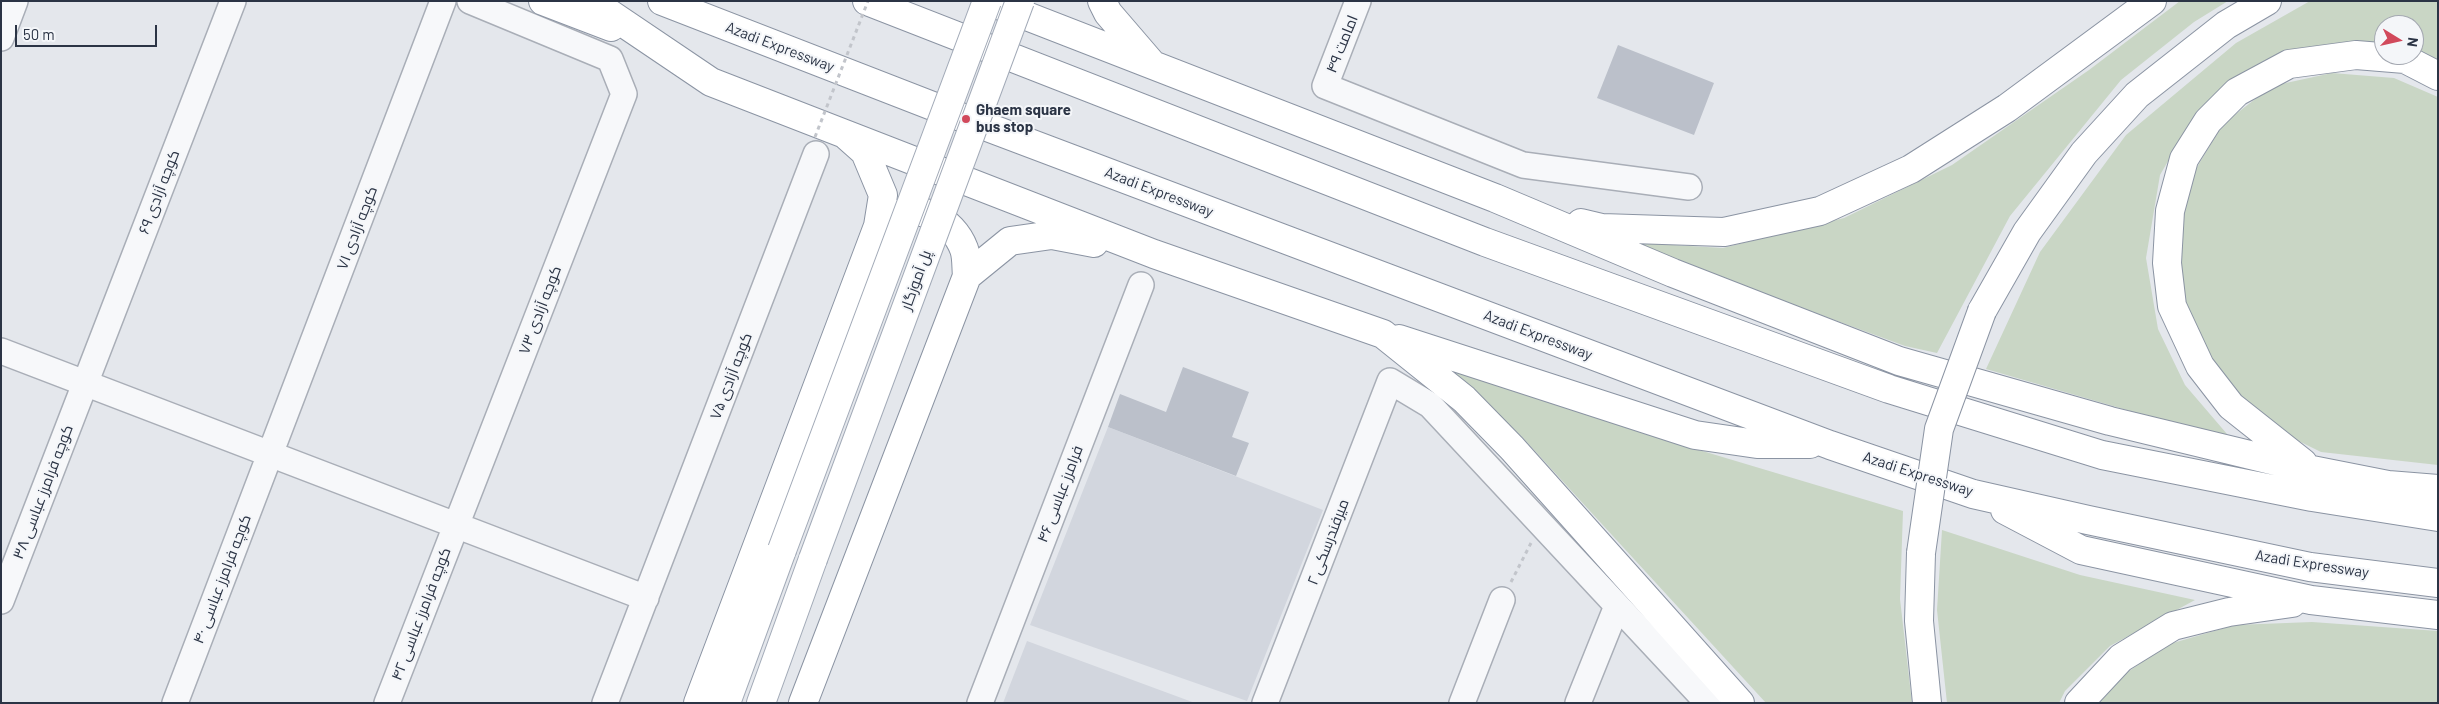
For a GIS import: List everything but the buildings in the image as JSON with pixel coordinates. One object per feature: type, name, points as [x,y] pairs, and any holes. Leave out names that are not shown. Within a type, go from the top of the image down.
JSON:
[{"type":"main road","points":[[543,1],[653,43]]},
{"type":"main road","points":[[591,1],[711,82],[1154,254],[1383,334],[1694,435],[1757,444],[1830,445]]},
{"type":"main road","name":"Azadi Expressway","points":[[662,1],[975,123],[1830,445],[1973,494],[2310,566],[2438,583]]},
{"type":"main road","points":[[868,1],[1476,238],[1889,389],[2102,455],[2312,497],[2438,517]]},
{"type":"main road","points":[[988,1],[1495,198],[1673,273],[1899,361],[2110,421],[2312,470],[2388,485],[2438,489]]},
{"type":"main road","name":"پل آموزگار","points":[[726,703],[988,1]]},
{"type":"main road","name":"پل آموزگار","points":[[762,703],[812,559],[1020,1]]},
{"type":"main road","points":[[1102,1],[1108,13],[1154,66]]},
{"type":"main road","points":[[1495,198],[1602,228],[1724,232],[1820,211],[1912,169],[2007,108],[2152,1]]},
{"type":"main road","points":[[1928,703],[1919,622],[1921,553],[1939,429],[1982,311],[2027,232],[2084,153],[2124,109],[2137,95],[2226,25],[2267,1]]},
{"type":"main road","points":[[2312,470],[2231,406],[2200,366],[2172,306],[2167,263],[2170,211],[2184,159],[2208,121],[2237,92],[2289,64],[2356,55],[2405,59],[2438,76]]},
{"type":"main road","points":[[698,703],[878,226],[883,196],[875,172],[865,152],[842,132]]},
{"type":"main road","points":[[803,703],[967,276],[965,250],[955,230],[936,216],[914,211],[891,217],[878,226]]},
{"type":"main road","points":[[967,276],[1010,241],[1043,236],[1052,235],[1154,254]]},
{"type":"main road","points":[[1383,334],[1464,399],[1512,448],[1740,703]]},
{"type":"main road","points":[[1973,494],[2081,550],[2311,600],[2438,616]]},
{"type":"main road","points":[[2079,703],[2121,658],[2173,626],[2229,612],[2311,600]]},
{"type":"street","points":[[1,38],[16,1]]},
{"type":"street","name":"کوچه آزادی ۶۹","points":[[85,384],[233,1]]},
{"type":"street","name":"کوچه آزادی ۷۱","points":[[270,454],[443,1]]},
{"type":"street","name":"کوچه آزادی ۷۳","points":[[456,526],[624,94],[610,59],[470,1]]},
{"type":"street","name":"امامت ۴۹","points":[[1358,1],[1325,86],[1523,165],[1689,187]]},
{"type":"street","name":"کوچه آزادی ۷۵","points":[[605,703],[815,146]]},
{"type":"street","name":"فرامرز عباسی ۴۶","points":[[980,703],[1140,285]]},
{"type":"street","points":[[1,351],[646,598]]},
{"type":"street","name":"میرفندرسکی ۲","points":[[1265,703],[1390,381],[1430,406],[1542,523]]},
{"type":"street","name":"کوچه فرامرز عباسی ۳۸","points":[[1,601],[85,384]]},
{"type":"street","name":"کوچه فرامرز عباسی ۴۰","points":[[175,703],[270,454]]},
{"type":"street","points":[[1542,523],[1708,703]]},
{"type":"street","name":"کوچه فرامرز عباسی ۴۲","points":[[387,703],[456,526]]},
{"type":"street","points":[[1462,703],[1502,600]]},
{"type":"street","points":[[1578,703],[1617,606]]},
{"type":"path","points":[[815,146],[868,1]]},
{"type":"path","points":[[1502,600],[1542,523]]},
{"type":"shaded area","points":[[1108,427],[1323,510],[1247,701],[1030,625]]},
{"type":"shaded area","points":[[1027,641],[1195,703],[1003,703]]},
{"type":"green space","points":[[2180,1],[2228,1],[2194,22],[2121,80],[2010,216],[1937,353],[1905,346],[1623,242],[1723,248],[1844,218],[1952,165],[2089,70]]},
{"type":"green space","points":[[2310,1],[2438,1],[2438,67],[2424,60],[2424,15],[2374,15],[2374,51],[2261,64],[2197,111],[2160,175],[2146,258],[2158,329],[2185,385],[2233,441],[1986,369],[2040,252],[2126,135],[2236,43]]},
{"type":"green space","points":[[2332,73],[2394,78],[2438,97],[2438,465],[2321,452],[2262,423],[2216,378],[2187,317],[2176,247],[2191,177],[2223,124],[2272,86]]},
{"type":"green space","points":[[1445,363],[1659,438],[1903,511],[1900,599],[1912,703],[1766,703],[1523,438]]},
{"type":"green space","points":[[1942,530],[2080,575],[2195,600],[2110,646],[2065,691],[2059,703],[1947,703],[1937,610]]},
{"type":"green space","points":[[2312,622],[2438,631],[2438,703],[2098,703],[2125,674],[2166,645],[2235,625]]},
{"type":"place","name":"Ghaem square bus stop","points":[[966,119]]}]
